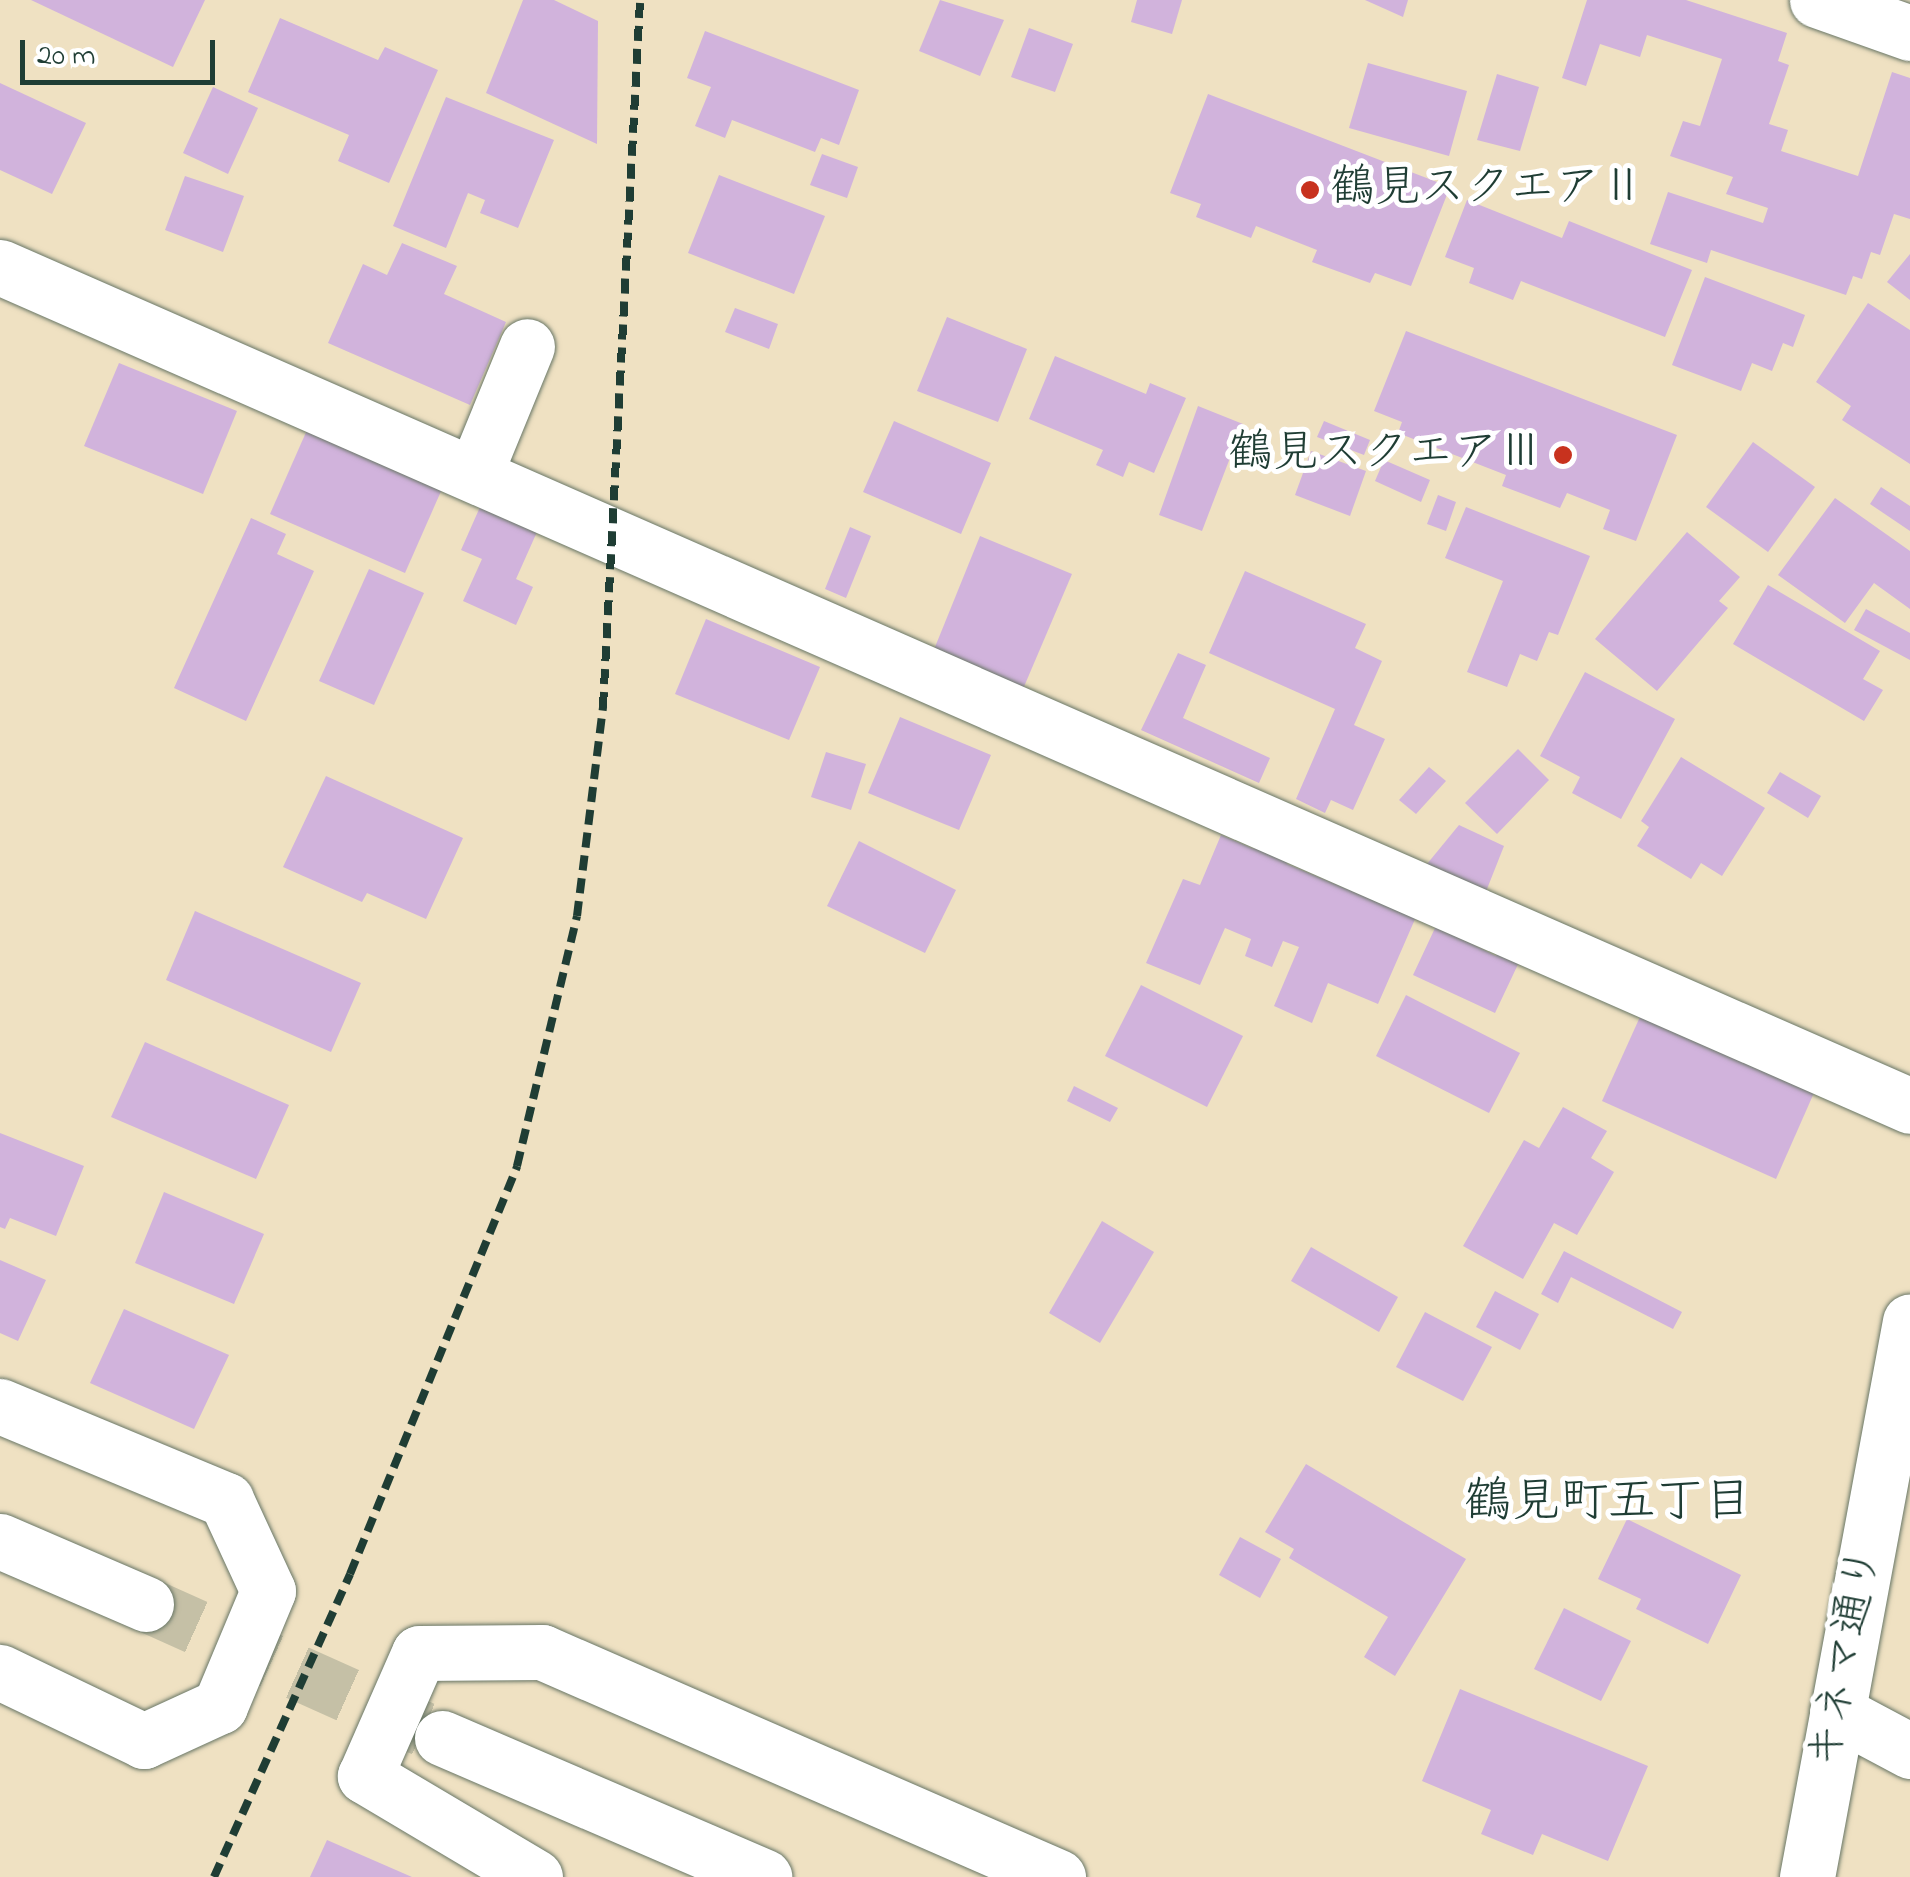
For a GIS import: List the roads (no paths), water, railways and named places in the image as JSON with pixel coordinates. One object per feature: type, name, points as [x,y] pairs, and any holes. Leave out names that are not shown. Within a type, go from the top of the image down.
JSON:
[{"type":"street","points":[[1816,0],[1910,33]]},
{"type":"street","points":[[0,268],[475,473],[1910,1106]]},
{"type":"street","points":[[475,473],[527,346]]},
{"type":"street","name":"キネマ通り","points":[[1807,1877],[1910,1321]]},
{"type":"street","points":[[0,1406],[226,1500],[268,1591],[220,1706],[144,1741],[0,1672]]},
{"type":"street","points":[[0,1541],[146,1604]]},
{"type":"street","points":[[534,1877],[366,1776],[420,1652],[542,1652],[1058,1877]]},
{"type":"street","points":[[1837,1712],[1910,1751]]},
{"type":"street","points":[[442,1738],[764,1877]]},
{"type":"tunnel","points":[[146,1604],[435,1734]]},
{"type":"railway","points":[[214,1877],[350,1574],[517,1166],[577,916],[603,707],[640,0]]},
{"type":"place","name":"鶴見スクエアⅡ","points":[[1310,190]]},
{"type":"place","name":"鶴見スクエアⅢ","points":[[1563,455]]},
{"type":"district","name":"鶴見町五丁目","points":[[1608,1504]]}]
